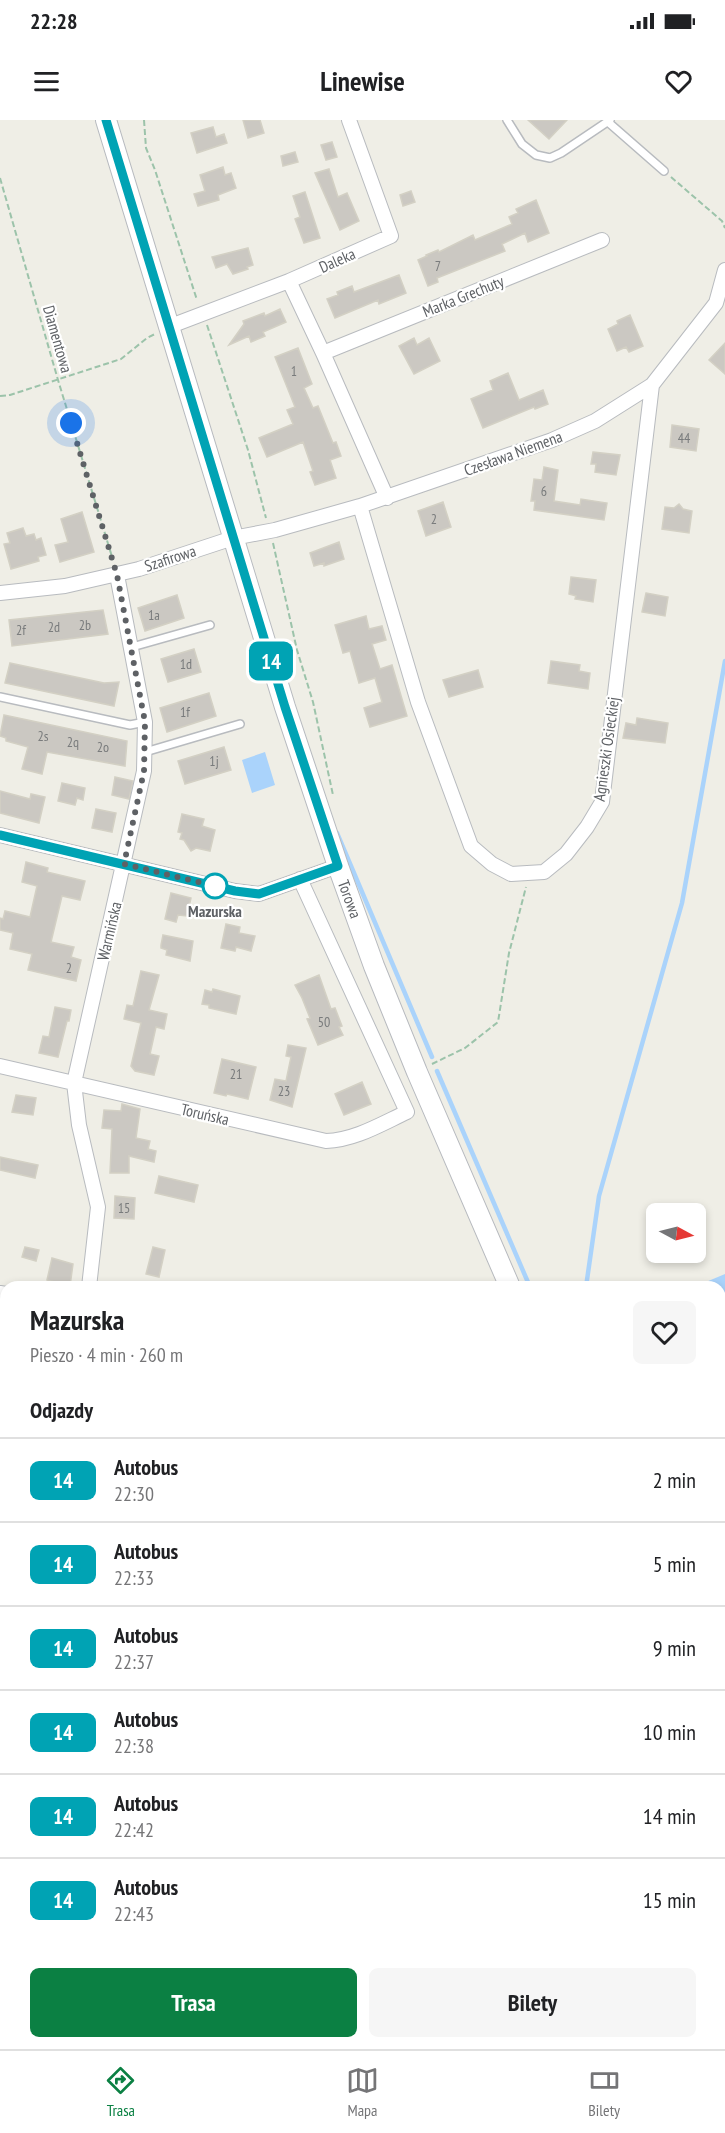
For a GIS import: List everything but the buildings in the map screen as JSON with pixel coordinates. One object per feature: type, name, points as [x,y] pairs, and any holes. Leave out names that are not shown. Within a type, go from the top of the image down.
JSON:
[{"type":"street","name":"Torowa","points":[[106,120],[285,707],[338,866],[374,966],[417,1072],[507,1281]]},
{"type":"street","name":"Daleka","points":[[168,327],[289,281],[391,236],[349,120]]},
{"type":"street","name":"Marka Grechuty","points":[[323,353],[602,240]]},
{"type":"street","name":"Czesława Niemena","points":[[234,537],[269,531],[387,498],[552,440],[595,421],[652,385],[716,303],[725,270]]},
{"type":"street","points":[[289,281],[387,498]]},
{"type":"street","name":"Agnieszki Osieckiej","points":[[529,873],[544,872],[566,854],[587,827],[602,802],[652,385]]},
{"type":"street","points":[[360,506],[418,702],[471,846],[492,864],[511,874],[529,873]]},
{"type":"street","name":"Szafirowa","points":[[0,593],[51,588],[117,575],[234,537]]},
{"type":"street","name":"Warmińska","points":[[90,1281],[98,1207],[79,1125],[74,1083],[144,771],[145,752],[145,722],[117,575]]},
{"type":"street","points":[[0,835],[235,891],[259,894],[338,866]]},
{"type":"street","name":"Toruńska","points":[[0,1066],[326,1141],[337,1141],[360,1134],[407,1112],[300,879]]},
{"type":"lane","points":[[507,120],[522,144],[537,155],[550,158],[609,121],[664,171]]},
{"type":"lane","points":[[132,647],[210,625]]},
{"type":"lane","points":[[0,696],[130,725],[145,722]]},
{"type":"lane","points":[[145,752],[240,724]]},
{"type":"path","points":[[144,120],[146,148],[248,450],[297,650],[313,702],[334,798]]},
{"type":"path","points":[[664,171],[722,221],[725,228]]},
{"type":"path","name":"Diamentowa","points":[[0,178],[117,575]]},
{"type":"path","points":[[0,396],[10,395],[121,359],[147,338],[168,327]]},
{"type":"path","points":[[417,1072],[465,1048],[498,1022],[509,953],[529,873]]},
{"type":"water","points":[[265,752],[275,785],[252,793],[242,760]]},
{"type":"water","points":[[725,1274],[725,1281],[708,1281]]},
{"type":"waterway","points":[[587,1281],[599,1196],[682,903],[725,661]]},
{"type":"waterway","points":[[337,833],[432,1057]]},
{"type":"waterway","points":[[437,1071],[527,1281]]},
{"type":"bus line","name":"14","points":[[0,835],[235,891],[259,894],[338,866],[285,707],[106,120]]},
{"type":"place","name":"Mazurska","points":[[215,886]]},
{"type":"route","points":[[71,423],[117,575],[145,722],[144,771],[124,864],[215,886]]}]
